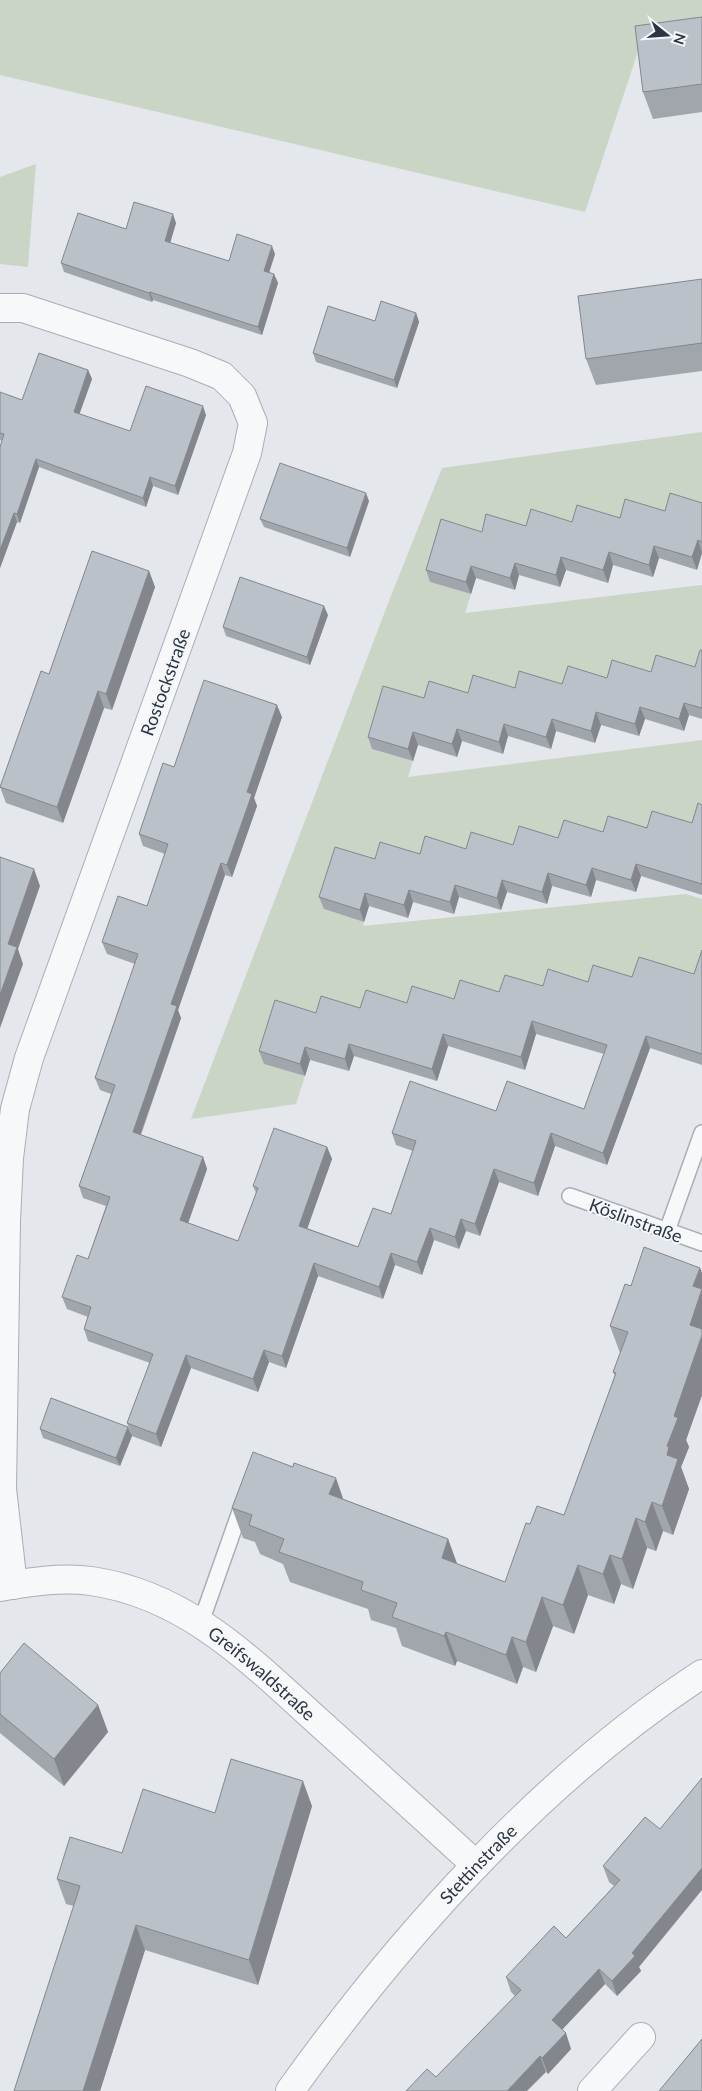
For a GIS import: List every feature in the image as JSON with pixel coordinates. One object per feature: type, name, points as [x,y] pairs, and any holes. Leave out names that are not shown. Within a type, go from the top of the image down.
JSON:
[{"type":"street","name":"Rostockstraße","points":[[0,308],[23,308],[190,363],[222,376],[242,396],[253,423],[247,453],[29,1058],[15,1109],[3,1221],[2,1489],[7,1586]]},
{"type":"street","name":"Greifswaldstraße","points":[[7,1586],[52,1580],[90,1581],[122,1588],[158,1601],[201,1622],[249,1659],[476,1865]]},
{"type":"street","name":"Stettinstraße","points":[[290,2091],[364,1994],[426,1919],[476,1865],[551,1792],[630,1726],[702,1674]]},
{"type":"street","points":[[592,2091],[641,2037]]},
{"type":"lane","points":[[667,1231],[702,1132]]},
{"type":"lane","name":"Köslinstraße","points":[[570,1196],[702,1243]]},
{"type":"lane","points":[[201,1622],[247,1492]]},
{"type":"green space","points":[[0,0],[702,0],[702,28],[643,36],[585,212],[0,75]]},
{"type":"green space","points":[[36,164],[28,267],[0,264],[0,177]]},
{"type":"green space","points":[[702,432],[702,514],[669,523],[577,534],[430,582],[471,594],[465,613],[702,585],[702,672],[567,697],[519,700],[372,749],[413,761],[408,777],[702,740],[702,816],[696,835],[470,861],[324,909],[364,922],[363,926],[686,894],[702,899],[702,976],[637,989],[458,1011],[264,1063],[305,1076],[296,1104],[191,1119],[389,601],[442,468]]},
{"type":"building","points":[[702,17],[702,84],[643,92],[635,26]]},
{"type":"building","points":[[134,202],[173,214],[165,241],[229,261],[237,234],[272,246],[264,271],[274,274],[258,327],[61,263],[78,213],[126,229]]},
{"type":"building","points":[[702,279],[702,343],[586,359],[578,296]]},
{"type":"building","points":[[381,301],[416,313],[394,380],[313,353],[328,306],[375,321]]},
{"type":"building","points":[[39,353],[88,370],[74,412],[130,431],[146,386],[203,406],[175,486],[150,477],[143,498],[36,459],[17,514],[14,513],[0,550],[0,447],[4,434],[0,433],[0,392],[22,400]]},
{"type":"building","points":[[280,463],[366,493],[347,548],[260,519]]},
{"type":"building","points":[[670,493],[702,503],[702,542],[698,540],[692,557],[654,546],[649,565],[609,552],[603,570],[561,557],[556,575],[515,563],[510,578],[471,566],[466,582],[426,570],[441,519],[482,532],[486,514],[526,526],[531,509],[572,522],[577,505],[620,518],[625,499],[665,511]]},
{"type":"building","points":[[92,551],[149,571],[106,694],[98,691],[57,807],[0,787],[41,671],[49,674]]},
{"type":"building","points":[[240,577],[324,606],[307,657],[223,627]]},
{"type":"building","points":[[700,650],[702,650],[702,708],[684,703],[679,719],[640,707],[635,724],[596,712],[591,731],[552,719],[546,737],[504,724],[499,742],[457,729],[452,744],[413,732],[408,749],[368,737],[383,686],[424,698],[429,681],[468,693],[473,675],[515,688],[519,671],[562,684],[568,666],[607,678],[612,660],[651,672],[656,655],[695,667]]},
{"type":"building","points":[[204,680],[277,705],[247,792],[252,794],[227,865],[221,863],[171,1004],[177,1006],[133,1132],[203,1157],[180,1220],[238,1241],[258,1188],[253,1186],[274,1128],[327,1147],[299,1226],[358,1247],[373,1208],[391,1214],[416,1141],[392,1133],[410,1081],[496,1111],[507,1081],[584,1109],[607,1045],[532,1021],[521,1057],[443,1034],[432,1069],[349,1044],[345,1059],[305,1047],[300,1064],[259,1051],[275,1000],[316,1013],[321,996],[360,1008],[366,990],[407,1003],[412,986],[454,999],[460,980],[499,992],[505,975],[543,986],[548,969],[588,982],[593,965],[632,977],[639,957],[694,974],[702,950],[702,1054],[646,1036],[603,1153],[551,1133],[534,1183],[494,1169],[475,1224],[461,1219],[455,1237],[430,1228],[417,1262],[391,1253],[379,1287],[314,1263],[282,1356],[264,1350],[253,1379],[186,1355],[156,1434],[127,1423],[153,1354],[84,1329],[91,1307],[62,1297],[77,1255],[88,1259],[110,1197],[79,1186],[115,1085],[95,1078],[138,954],[102,942],[118,896],[147,906],[168,844],[139,834],[163,763],[174,767]]},
{"type":"building","points":[[698,803],[702,805],[702,884],[636,864],[631,880],[592,868],[586,885],[548,873],[542,892],[502,880],[497,898],[455,885],[450,902],[409,890],[404,905],[365,893],[360,910],[319,897],[335,847],[375,859],[380,842],[420,854],[425,836],[466,849],[471,832],[513,845],[519,826],[558,838],[564,820],[603,832],[608,816],[647,828],[652,811],[692,823]]},
{"type":"building","points":[[0,857],[34,869],[8,944],[17,947],[0,995]]},
{"type":"building","points":[[644,1247],[700,1268],[693,1286],[702,1289],[690,1325],[702,1329],[702,1335],[674,1416],[678,1418],[667,1446],[669,1447],[667,1455],[678,1459],[662,1506],[652,1502],[645,1522],[636,1518],[622,1559],[610,1555],[603,1574],[578,1565],[563,1605],[542,1597],[526,1642],[512,1637],[506,1655],[446,1632],[444,1636],[392,1617],[397,1603],[361,1590],[363,1582],[279,1552],[284,1539],[249,1525],[252,1515],[232,1508],[253,1452],[293,1467],[294,1463],[336,1478],[329,1494],[448,1539],[442,1558],[505,1582],[526,1523],[530,1524],[537,1506],[564,1515],[616,1373],[613,1372],[628,1332],[610,1326],[625,1284],[631,1286]]},
{"type":"building","points":[[51,1398],[128,1427],[116,1458],[40,1429]]},
{"type":"building","points":[[24,1643],[98,1705],[54,1759],[0,1714],[0,1673]]},
{"type":"building","points":[[231,1759],[303,1781],[249,1960],[136,1925],[83,2091],[14,2091],[80,1886],[57,1879],[70,1837],[122,1853],[143,1789],[215,1813]]},
{"type":"building","points":[[702,1778],[702,1868],[632,1953],[635,1956],[612,1981],[599,1969],[552,2020],[566,2033],[542,2058],[540,2056],[507,2091],[406,2091],[427,2069],[436,2077],[521,1990],[506,1977],[554,1926],[566,1938],[620,1880],[603,1866],[645,1817],[660,1829]]},
{"type":"building","points":[[702,2039],[702,2091],[659,2091]]}]
